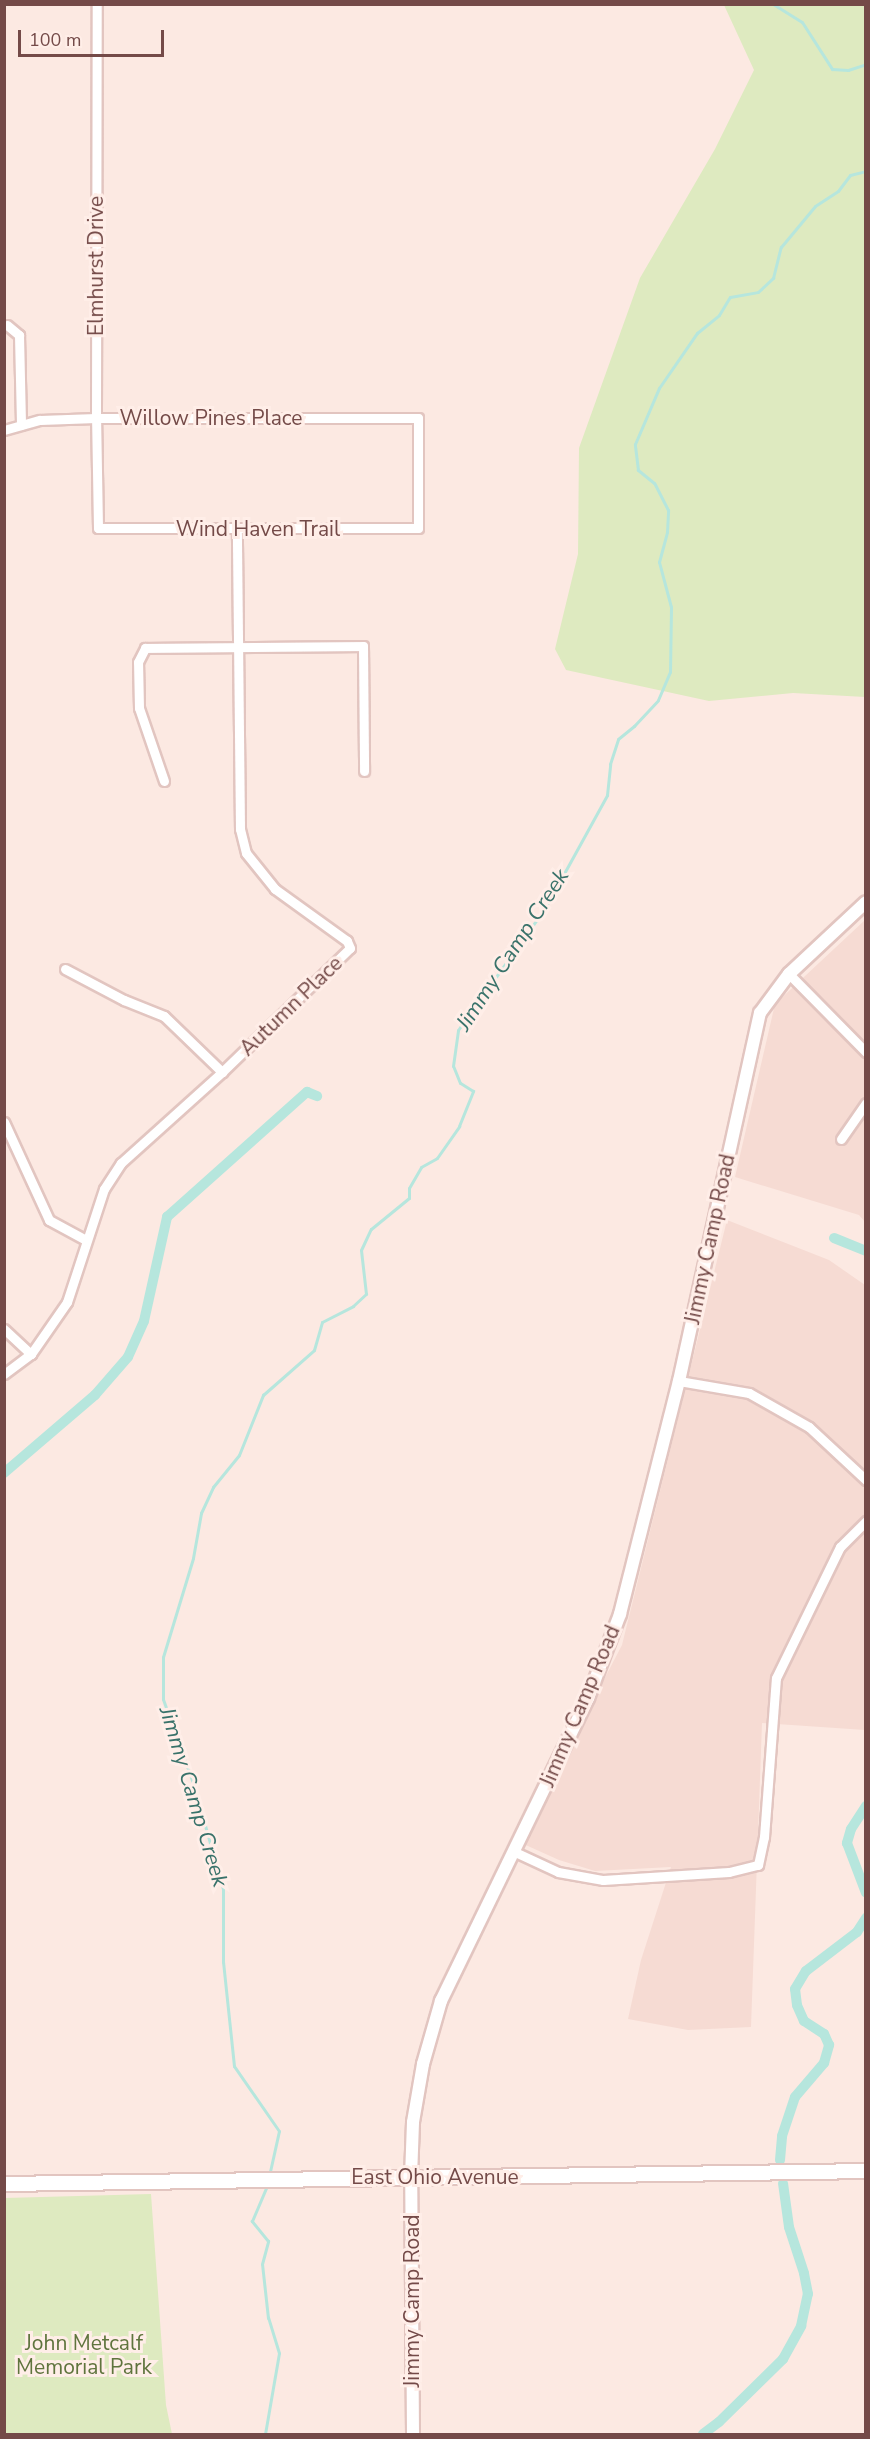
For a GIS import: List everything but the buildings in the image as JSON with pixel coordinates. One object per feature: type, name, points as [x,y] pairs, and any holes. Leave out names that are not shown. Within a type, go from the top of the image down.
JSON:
[{"type":"main road","name":"East Ohio Avenue","points":[[4,2184],[866,2170]]},
{"type":"street","name":"Elmhurst Drive","points":[[97,4],[98,528]]},
{"type":"street","points":[[6,325],[19,334],[21,425]]},
{"type":"street","name":"Willow Pines Place","points":[[4,430],[40,420],[96,418],[418,418],[418,528]]},
{"type":"street","name":"Wind Haven Trail","points":[[98,528],[418,528]]},
{"type":"street","name":"Autumn Place","points":[[4,1374],[31,1354],[67,1302],[104,1188],[122,1163],[222,1072],[350,948],[347,941],[275,890],[246,853],[240,829],[237,529]]},
{"type":"street","points":[[164,781],[139,708],[138,662],[145,648],[237,649],[363,646],[364,771]]},
{"type":"street","name":"Jimmy Camp Road","points":[[413,2434],[411,2177],[413,2122],[419,2087],[441,2001],[588,1698],[620,1614],[679,1381],[760,1013],[789,974],[866,903]]},
{"type":"street","points":[[65,969],[124,1000],[164,1016],[222,1072]]},
{"type":"street","points":[[789,974],[866,1052]]},
{"type":"street","points":[[841,1138],[866,1103]]},
{"type":"street","points":[[4,1122],[50,1220],[86,1240]]},
{"type":"street","points":[[4,1329],[31,1354]]},
{"type":"street","points":[[679,1381],[749,1393],[809,1427],[866,1480]]},
{"type":"street","points":[[514,1852],[558,1872],[603,1880],[729,1872],[758,1865],[764,1837],[776,1677],[840,1547],[866,1521]]},
{"type":"shaded area","points":[[865,920],[865,1222],[859,1215],[735,1177],[775,1004]]},
{"type":"shaded area","points":[[727,1220],[829,1260],[865,1285],[865,1730],[762,1723],[751,2027],[688,2030],[628,2019],[641,1960],[671,1867],[595,1871],[559,1860],[519,1842],[622,1645]]},
{"type":"green space","points":[[724,5],[865,5],[865,697],[793,693],[709,701],[566,670],[555,649],[578,554],[579,448],[640,278],[715,149],[754,70]]},
{"type":"green space","name":"John Metcalf Memorial Park","points":[[151,2194],[166,2405],[172,2434],[5,2434],[5,2198]]},
{"type":"waterway","name":"Jimmy Camp Creek","points":[[773,4],[802,22],[832,69],[848,70],[866,64]]},
{"type":"waterway","name":"Jimmy Camp Creek","points":[[269,2176],[279,2131],[234,2066],[223,1962],[223,1889],[193,1783],[163,1699],[163,1657],[193,1558],[201,1513],[213,1487],[239,1455],[263,1395],[314,1350],[322,1322],[353,1306],[366,1294],[361,1250],[371,1229],[409,1198],[409,1188],[421,1167],[437,1158],[459,1126],[473,1091],[460,1083],[453,1066],[458,1030],[545,908],[607,795],[610,764],[618,739],[634,726],[658,700],[670,672],[671,607],[659,562],[667,532],[668,510],[654,483],[638,470],[635,444],[659,388],[697,333],[719,315],[730,297],[758,292],[773,278],[781,247],[815,206],[838,191],[850,175],[866,171]]},
{"type":"waterway","points":[[4,1473],[95,1395],[128,1357],[144,1321],[167,1217],[307,1092],[317,1096]]},
{"type":"waterway","points":[[834,1238],[866,1251]]},
{"type":"waterway","points":[[866,1806],[851,1829],[847,1843],[866,1893]]},
{"type":"waterway","points":[[780,2160],[782,2136],[795,2097],[824,2063],[829,2045],[824,2034],[804,2021],[797,2005],[795,1989],[806,1971],[857,1932],[866,1918]]},
{"type":"waterway","points":[[703,2434],[719,2422],[783,2359],[801,2326],[808,2294],[804,2273],[789,2227],[783,2183]]},
{"type":"waterway","name":"Jimmy Camp Creek","points":[[265,2434],[279,2353],[268,2318],[262,2264],[268,2241],[252,2221],[267,2185]]}]
